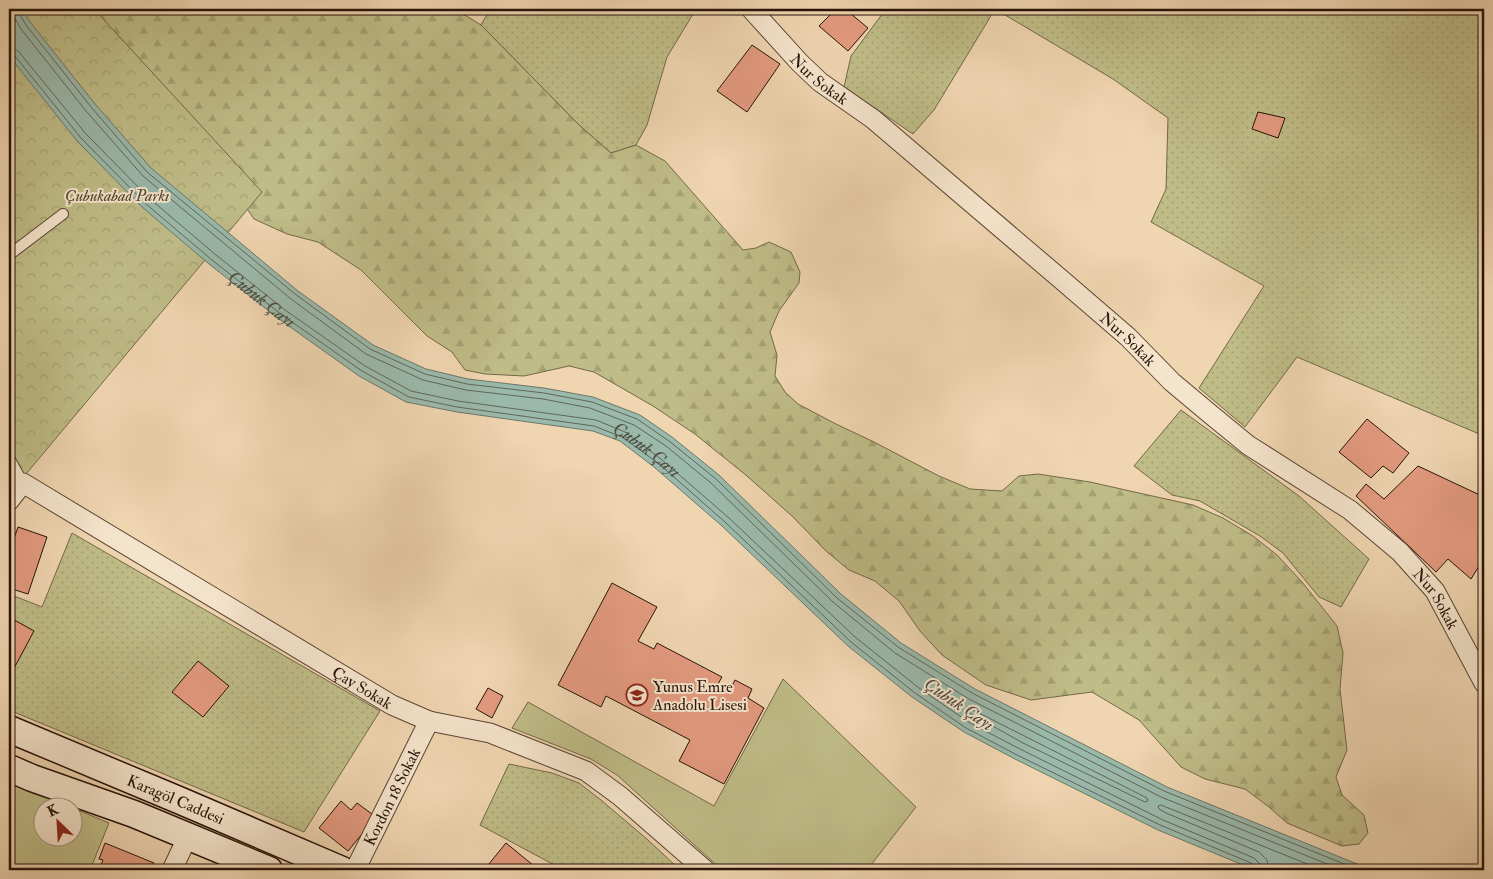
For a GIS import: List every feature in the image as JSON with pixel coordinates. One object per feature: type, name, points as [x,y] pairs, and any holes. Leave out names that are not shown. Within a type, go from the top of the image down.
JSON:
[{"type":"main road","name":"Karagöl Caddesi","points":[[9,730],[342,870]]},
{"type":"main road","points":[[9,768],[134,814],[269,870]]},
{"type":"street","name":"Nur Sokak","points":[[751,9],[820,82],[873,119],[1063,280],[1128,337],[1172,382],[1209,413],[1248,445],[1350,510],[1400,552],[1435,591],[1484,683]]},
{"type":"street","points":[[9,501],[23,484]]},
{"type":"street","name":"Çay Sokak","points":[[23,484],[392,705],[429,721],[490,733],[586,771],[620,796],[705,870]]},
{"type":"street","name":"Kordon 18 Sokak","points":[[355,870],[429,721]]},
{"type":"street","points":[[172,870],[188,836]]},
{"type":"lane","points":[[9,255],[62,214]]},
{"type":"lane","points":[[9,458],[23,484]]},
{"type":"green space","name":"Çubukabad Parkı","points":[[9,9],[94,9],[262,192],[26,474],[9,483]]},
{"type":"green space","points":[[50,9],[455,9],[481,25],[579,125],[611,153],[636,145],[665,161],[743,250],[756,248],[769,242],[791,252],[800,272],[799,283],[779,311],[770,332],[777,355],[775,376],[785,392],[798,404],[939,476],[970,489],[1002,491],[1019,476],[1038,474],[1090,482],[1193,505],[1223,518],[1253,536],[1277,555],[1302,582],[1337,626],[1343,653],[1340,689],[1347,750],[1336,777],[1342,795],[1364,815],[1368,833],[1359,844],[1342,846],[1287,823],[1245,789],[1205,779],[1181,767],[1139,720],[1092,692],[1031,700],[986,685],[942,655],[920,631],[899,601],[875,581],[849,570],[826,551],[792,516],[747,476],[695,434],[653,406],[594,372],[569,366],[524,376],[485,374],[465,370],[452,352],[427,336],[361,270],[318,242],[287,234],[254,219],[239,197]]},
{"type":"green space","points":[[490,9],[696,9],[667,57],[647,125],[636,145],[611,153],[579,125],[481,25]]},
{"type":"green space","points":[[886,9],[995,9],[934,110],[913,134],[844,87],[851,56]]},
{"type":"green space","points":[[995,9],[1484,9],[1484,436],[1297,357],[1245,427],[1199,388],[1264,286],[1151,222],[1166,189],[1168,118],[1113,79]]},
{"type":"green space","points":[[1181,410],[1299,496],[1369,559],[1341,607],[1319,597],[1283,553],[1260,536],[1200,501],[1172,495],[1134,466]]},
{"type":"green space","points":[[72,533],[380,711],[304,832],[9,710],[9,594],[42,607]]},
{"type":"green space","points":[[783,679],[916,807],[867,870],[722,870],[617,775],[591,759],[512,728],[528,702],[714,806]]},
{"type":"green space","points":[[509,764],[552,773],[579,783],[648,840],[680,870],[579,870],[558,867],[480,825]]},
{"type":"green space","points":[[9,782],[43,796],[32,796],[32,846],[82,846],[82,812],[109,823],[90,870],[9,870]]},
{"type":"water","name":"Çubuk Çayı","points":[[9,9],[22,9],[30,22],[95,104],[151,168],[298,291],[373,345],[426,369],[468,379],[544,388],[593,397],[640,415],[672,437],[719,475],[841,594],[901,643],[975,689],[1167,787],[1372,870],[1255,870],[1158,830],[964,732],[912,697],[848,646],[722,526],[654,467],[620,441],[593,431],[457,412],[406,402],[359,376],[279,319],[209,264],[142,207],[78,142],[9,56]]},
{"type":"building","points":[[836,9],[845,9],[868,28],[848,51],[819,26]]},
{"type":"building","points":[[752,45],[780,64],[747,112],[717,91]]},
{"type":"building","points":[[1258,112],[1285,118],[1278,138],[1252,129]]},
{"type":"building","points":[[1367,419],[1409,453],[1393,473],[1383,466],[1371,478],[1339,452]]},
{"type":"building","points":[[1418,466],[1484,497],[1484,558],[1471,579],[1448,559],[1436,572],[1356,496],[1366,484],[1384,499]]},
{"type":"building","points":[[18,527],[47,537],[28,594],[9,588],[9,553]]},
{"type":"building","points":[[612,583],[657,607],[638,641],[654,649],[657,643],[722,677],[718,684],[730,690],[735,680],[752,689],[748,698],[764,708],[724,784],[679,761],[690,740],[606,696],[601,707],[558,685]]},
{"type":"building","points":[[9,617],[34,631],[12,672],[9,670]]},
{"type":"building","points":[[198,661],[229,686],[203,717],[172,692]]},
{"type":"building","points":[[488,688],[503,696],[492,718],[476,709]]},
{"type":"building","points":[[341,801],[351,810],[357,803],[376,817],[348,851],[319,828]]},
{"type":"building","points":[[105,843],[154,863],[151,870],[99,870],[103,860],[99,859]]},
{"type":"building","points":[[506,843],[539,870],[484,870]]},
{"type":"place","name":"Yunus Emre Anadolu Lisesi","points":[[637,695]]}]
